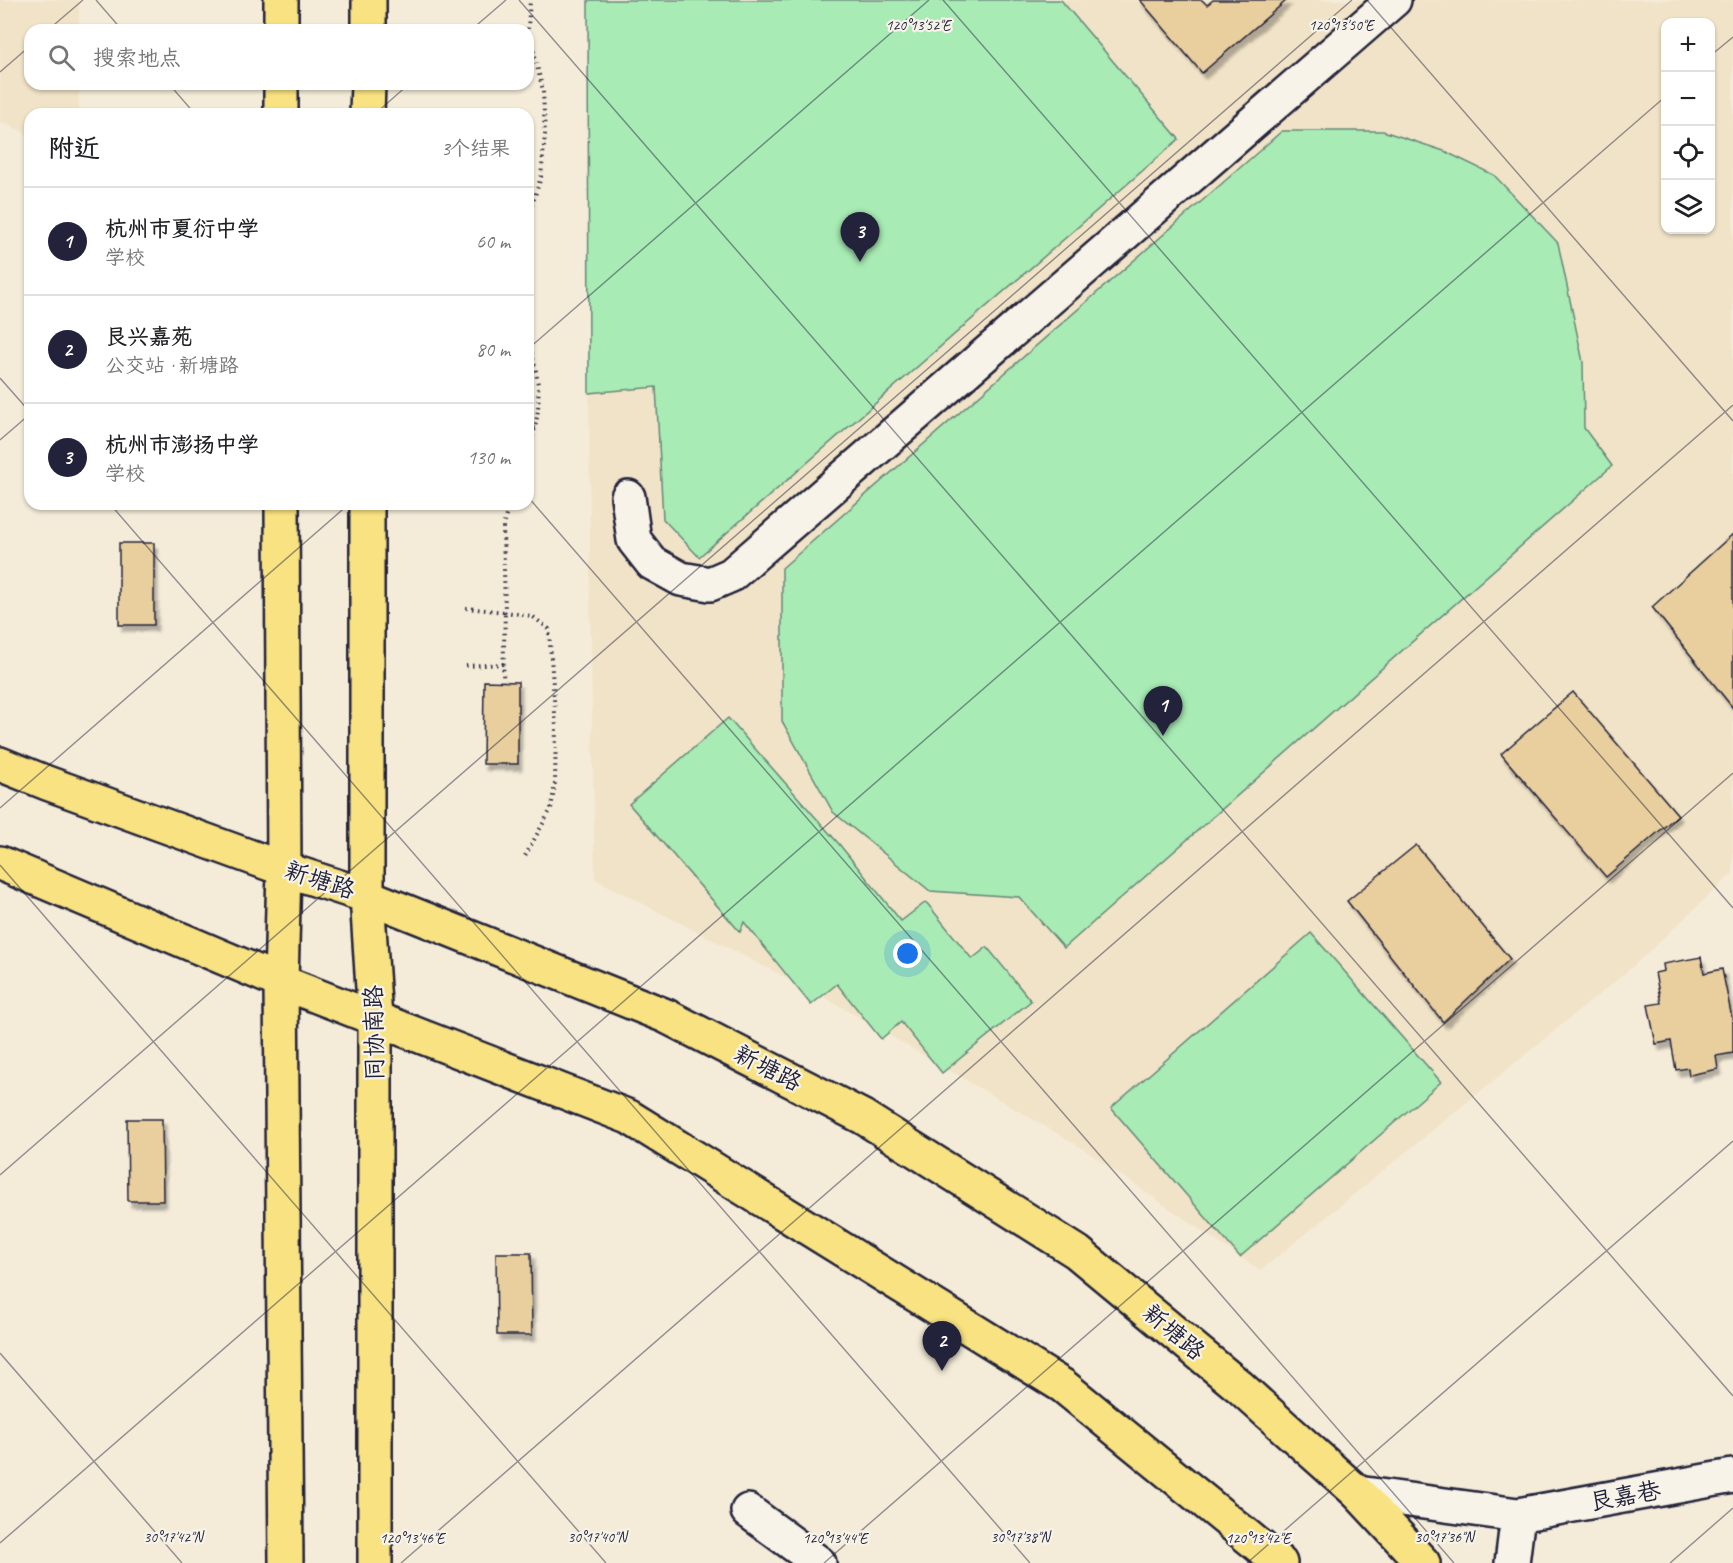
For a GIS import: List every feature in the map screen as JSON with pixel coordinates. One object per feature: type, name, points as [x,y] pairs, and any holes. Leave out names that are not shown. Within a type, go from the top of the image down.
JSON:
[{"type":"main road","points":[[281,0],[281,24]]},
{"type":"main road","points":[[369,0],[369,24]]},
{"type":"main road","points":[[281,90],[281,108]]},
{"type":"main road","points":[[368,90],[368,108]]},
{"type":"main road","points":[[282,510],[284,869],[281,982],[286,1563]]},
{"type":"main road","name":"同协南路","points":[[367,510],[367,896],[375,1019],[375,1563]]},
{"type":"main road","name":"新塘路","points":[[0,764],[284,869],[367,896],[666,1016],[863,1117],[1077,1252],[1240,1387],[1358,1493],[1424,1563]]},
{"type":"main road","points":[[0,862],[281,982],[629,1117],[1063,1386],[1280,1563]]},
{"type":"street","points":[[628,497],[634,540],[652,563],[681,579],[710,584],[731,575],[1394,0]]},
{"type":"street","name":"艮嘉巷","points":[[1358,1493],[1518,1515],[1733,1476]]},
{"type":"street","points":[[748,1511],[819,1563]]},
{"type":"street","points":[[1512,1563],[1518,1515]]},
{"type":"path","points":[[528,24],[531,0]]},
{"type":"path","points":[[534,53],[543,91],[545,135],[541,177],[534,199]]},
{"type":"path","points":[[534,360],[540,401],[534,434]]},
{"type":"path","points":[[503,681],[504,527],[508,510]]},
{"type":"path","points":[[466,608],[532,616],[549,629],[556,727],[555,783],[551,809],[525,856]]},
{"type":"path","points":[[466,666],[504,664]]},
{"type":"shaded area","points":[[0,0],[79,0],[79,24],[24,24],[24,90],[79,90],[79,108],[24,108],[24,132],[0,122]]},
{"type":"shaded area","points":[[588,0],[1733,0],[1733,873],[1630,969],[1260,1271],[1082,1148],[829,1000],[595,879],[590,594]]},
{"type":"green space","points":[[588,0],[1061,0],[1179,139],[699,557],[663,519],[656,387],[589,393]]},
{"type":"green space","points":[[1282,131],[1383,131],[1444,151],[1494,175],[1558,243],[1583,362],[1584,428],[1612,466],[1064,948],[1019,897],[930,891],[833,812],[782,721],[782,568]]},
{"type":"green space","points":[[728,718],[839,844],[901,921],[926,902],[972,959],[987,947],[1031,1001],[942,1073],[901,1022],[881,1039],[837,984],[811,1005],[744,922],[740,932],[629,804]]},
{"type":"green space","points":[[1311,933],[1441,1082],[1240,1257],[1111,1108]]},
{"type":"building","points":[[1140,0],[1202,0],[1207,5],[1213,0],[1287,0],[1202,73]]},
{"type":"building","points":[[1733,534],[1733,708],[1652,607]]},
{"type":"building","points":[[119,543],[154,543],[154,625],[119,625]]},
{"type":"building","points":[[484,681],[518,682],[518,764],[483,764]]},
{"type":"building","points":[[1573,692],[1678,815],[1606,877],[1501,754]]},
{"type":"building","points":[[1416,845],[1510,959],[1443,1022],[1347,901]]},
{"type":"building","points":[[1701,957],[1704,973],[1722,969],[1733,1023],[1733,1053],[1716,1056],[1718,1069],[1689,1075],[1688,1068],[1676,1070],[1671,1041],[1656,1044],[1648,1005],[1661,1003],[1655,973],[1664,971],[1663,964]]},
{"type":"building","points":[[127,1119],[162,1119],[163,1201],[128,1201]]},
{"type":"building","points":[[496,1253],[531,1253],[532,1335],[497,1335]]},
{"type":"place","name":"杭州市澎扬中学","points":[[860,262]]},
{"type":"place","name":"杭州市夏衍中学","points":[[1163,736]]},
{"type":"place","name":"艮兴嘉苑","points":[[942,1371]]}]
